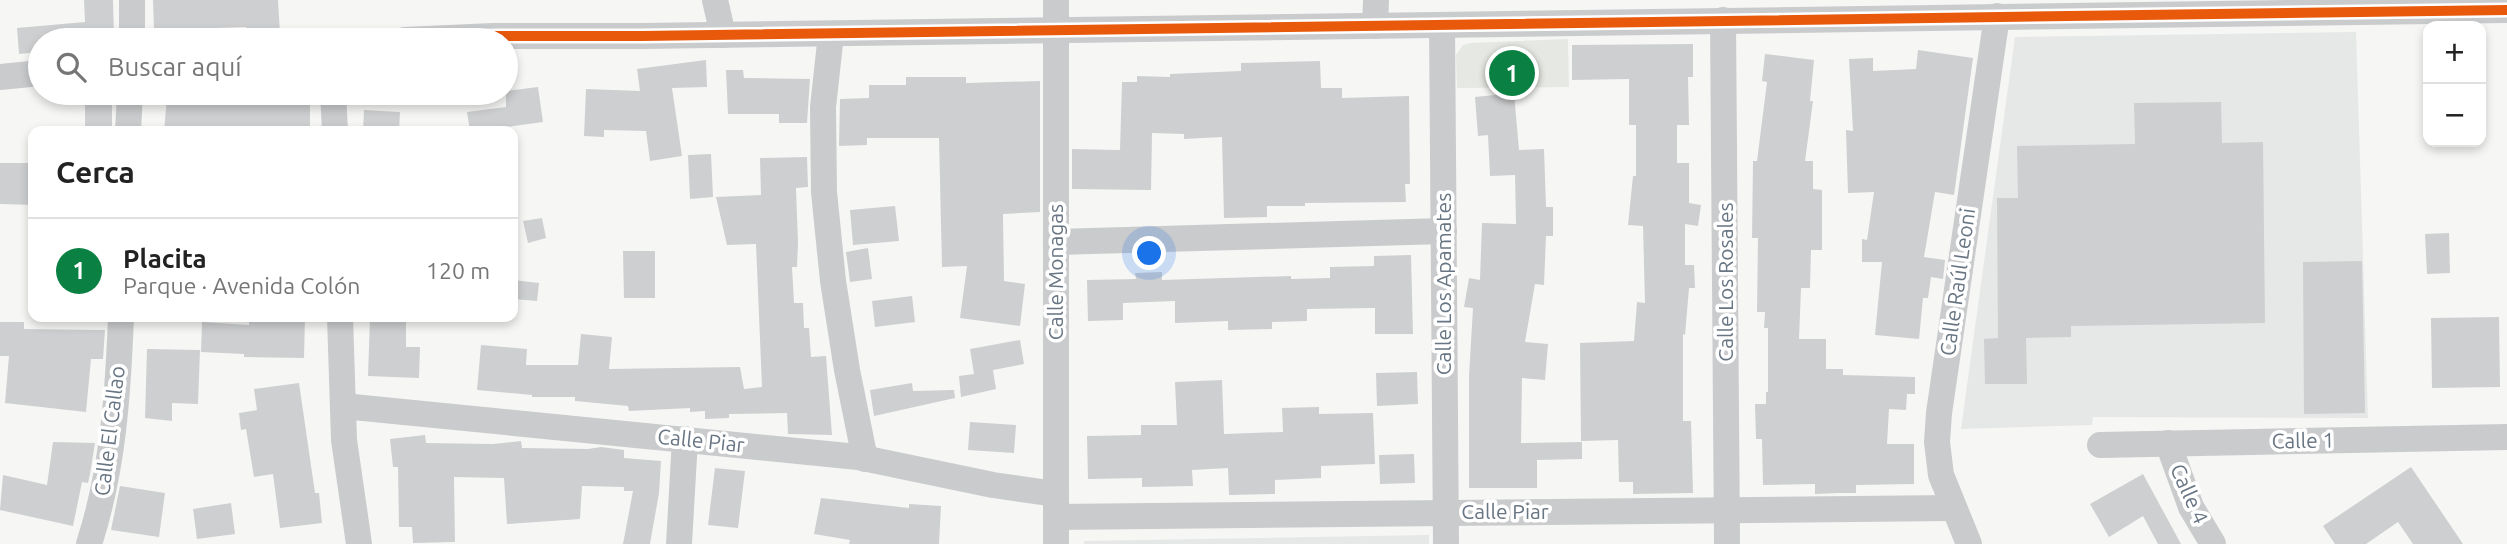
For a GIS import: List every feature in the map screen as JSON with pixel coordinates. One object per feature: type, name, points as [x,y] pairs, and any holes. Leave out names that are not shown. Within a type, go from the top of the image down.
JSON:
[{"type":"street","points":[[132,0],[132,28]]},
{"type":"street","points":[[715,0],[723,35]]},
{"type":"street","name":"Calle Monagas","points":[[1056,0],[1056,544]]},
{"type":"street","points":[[518,36],[1056,31],[1376,13],[1442,25],[1723,20],[1817,9],[1997,16],[2145,7],[2507,10]]},
{"type":"street","name":"Calle Raúl Leoni","points":[[1969,544],[1941,475],[1937,442],[1997,16]]},
{"type":"street","name":"Calle Los Rosales","points":[[1723,20],[1727,544]]},
{"type":"street","name":"Calle Los Apamates","points":[[1442,25],[1446,544]]},
{"type":"street","points":[[831,34],[823,107],[824,192],[846,370],[865,459]]},
{"type":"street","points":[[0,77],[28,75]]},
{"type":"street","points":[[128,126],[129,105]]},
{"type":"street","points":[[334,105],[335,126]]},
{"type":"street","points":[[1056,242],[1444,231]]},
{"type":"street","name":"Calle El Callao","points":[[89,544],[100,510],[110,457],[116,411],[121,322]]},
{"type":"street","points":[[340,322],[344,440],[359,544]]},
{"type":"street","name":"Calle Piar","points":[[343,406],[865,459],[993,485],[1056,505],[1446,513],[1954,508]]},
{"type":"street","name":"Calle 1","points":[[2100,445],[2507,437]]},
{"type":"street","points":[[678,544],[685,439]]},
{"type":"street","name":"Calle 4","points":[[2168,443],[2192,507],[2213,544]]},
{"type":"shaded area","points":[[2356,32],[2368,418],[2093,417],[2092,425],[1961,429],[2015,37]]},
{"type":"shaded area","points":[[1568,39],[1569,87],[1457,88],[1456,55],[1463,45]]},
{"type":"shaded area","points":[[1429,535],[1429,544],[1084,544],[1084,541]]},
{"type":"building","points":[[84,0],[113,0],[114,28],[28,28],[28,53],[19,54],[17,28],[85,22]]},
{"type":"building","points":[[153,0],[278,0],[280,28],[154,28]]},
{"type":"building","points":[[1693,44],[1693,77],[1688,77],[1689,125],[1677,125],[1677,163],[1689,163],[1689,203],[1701,205],[1698,226],[1685,224],[1685,265],[1694,265],[1695,288],[1689,288],[1685,335],[1683,334],[1683,421],[1691,421],[1693,493],[1633,494],[1633,482],[1619,482],[1618,440],[1581,441],[1580,343],[1634,341],[1637,302],[1645,303],[1643,226],[1628,225],[1633,176],[1636,176],[1636,125],[1629,125],[1629,79],[1572,80],[1572,45]]},
{"type":"building","points":[[1918,50],[1973,58],[1954,195],[1935,192],[1924,257],[1945,260],[1943,279],[1931,277],[1928,298],[1923,298],[1919,339],[1875,335],[1882,262],[1862,262],[1862,239],[1867,240],[1874,192],[1848,193],[1846,130],[1853,131],[1849,59],[1873,58],[1873,71],[1916,69]]},
{"type":"building","points":[[1765,54],[1814,60],[1810,101],[1813,101],[1805,161],[1813,161],[1813,189],[1822,190],[1822,250],[1811,250],[1810,288],[1801,288],[1799,339],[1826,339],[1826,369],[1843,369],[1843,375],[1915,377],[1915,394],[1907,394],[1906,410],[1889,409],[1887,444],[1914,444],[1914,484],[1856,485],[1856,493],[1815,494],[1815,484],[1763,485],[1762,439],[1756,439],[1755,404],[1766,404],[1768,328],[1764,328],[1765,312],[1757,312],[1758,238],[1752,238],[1753,161],[1757,161],[1767,82],[1762,81]]},
{"type":"building","points":[[706,60],[707,87],[672,88],[682,156],[650,161],[646,131],[604,130],[604,137],[584,136],[586,89],[640,91],[637,69]]},
{"type":"building","points":[[1320,61],[1321,88],[1342,88],[1342,98],[1409,96],[1410,184],[1405,184],[1406,202],[1267,206],[1267,217],[1224,218],[1222,137],[1184,139],[1184,134],[1152,133],[1151,190],[1072,189],[1072,149],[1120,150],[1122,82],[1137,82],[1137,76],[1170,77],[1170,74],[1241,71],[1241,63]]},
{"type":"building","points":[[726,70],[743,70],[744,78],[810,79],[807,123],[779,123],[779,114],[728,114]]},
{"type":"building","points":[[906,77],[966,77],[966,83],[1040,81],[1040,212],[1003,214],[1004,281],[1025,284],[1020,326],[960,318],[967,266],[942,267],[939,138],[867,138],[867,145],[839,146],[840,99],[869,98],[869,85],[906,85]]},
{"type":"building","points":[[538,87],[543,122],[513,126],[469,126],[467,112],[518,105],[518,90]]},
{"type":"building","points":[[1514,93],[1519,150],[1544,149],[1546,207],[1553,207],[1553,236],[1546,236],[1544,285],[1535,284],[1525,342],[1548,344],[1545,380],[1522,378],[1521,443],[1582,442],[1582,459],[1537,460],[1537,488],[1469,488],[1469,376],[1473,308],[1464,307],[1469,278],[1480,280],[1482,223],[1516,224],[1515,175],[1490,176],[1488,135],[1478,136],[1475,97]]},
{"type":"building","points":[[2221,102],[2222,143],[2263,142],[2265,323],[2071,326],[2071,337],[2026,338],[2027,384],[1985,384],[1984,339],[1998,338],[1997,198],[2018,198],[2017,146],[2135,144],[2134,103]]},
{"type":"building","points":[[85,105],[112,105],[112,126],[85,126]]},
{"type":"building","points":[[166,105],[310,105],[310,126],[164,126]]},
{"type":"building","points":[[364,110],[400,112],[399,126],[363,126]]},
{"type":"building","points":[[711,154],[713,197],[690,199],[688,155]]},
{"type":"building","points":[[807,157],[808,187],[796,188],[798,243],[797,267],[792,267],[794,303],[803,303],[804,328],[809,328],[811,357],[826,356],[832,435],[788,434],[787,413],[729,414],[729,418],[705,419],[705,411],[690,412],[690,408],[629,411],[628,406],[575,401],[575,397],[532,397],[477,390],[481,345],[527,349],[526,365],[578,365],[581,334],[612,337],[609,369],[740,367],[744,389],[762,387],[756,244],[727,245],[716,197],[761,195],[760,158]]},
{"type":"building","points":[[0,163],[28,163],[28,205],[0,204]]},
{"type":"building","points":[[895,206],[899,241],[853,245],[850,210]]},
{"type":"building","points":[[542,218],[546,238],[528,243],[523,221]]},
{"type":"building","points":[[2449,233],[2450,273],[2427,274],[2425,234]]},
{"type":"building","points":[[868,248],[872,279],[850,282],[846,252]]},
{"type":"building","points":[[623,251],[655,251],[655,298],[624,298]]},
{"type":"building","points":[[1411,255],[1413,334],[1375,334],[1375,308],[1307,309],[1307,321],[1272,322],[1272,329],[1228,330],[1228,321],[1175,323],[1175,301],[1123,303],[1123,320],[1088,321],[1087,280],[1136,279],[1135,273],[1162,272],[1162,280],[1291,276],[1291,279],[1330,278],[1330,267],[1374,266],[1374,256]]},
{"type":"building","points":[[2362,261],[2365,413],[2304,414],[2303,262]]},
{"type":"building","points":[[518,281],[539,283],[537,301],[518,299]]},
{"type":"building","points":[[912,296],[915,322],[875,327],[872,301]]},
{"type":"building","points":[[2499,317],[2500,387],[2432,388],[2431,318]]},
{"type":"building","points":[[0,322],[24,322],[24,329],[105,330],[103,359],[91,359],[86,412],[5,403],[9,356],[0,356]]},
{"type":"building","points":[[202,322],[249,325],[249,322],[305,322],[304,358],[244,357],[244,354],[201,352]]},
{"type":"building","points":[[370,322],[406,322],[406,347],[420,347],[419,378],[368,376]]},
{"type":"building","points":[[1020,340],[1024,364],[993,370],[996,389],[961,397],[959,376],[974,374],[970,349]]},
{"type":"building","points":[[147,349],[200,350],[198,404],[172,403],[172,421],[145,418]]},
{"type":"building","points":[[1417,372],[1418,404],[1377,406],[1376,373]]},
{"type":"building","points":[[1222,380],[1224,434],[1283,432],[1282,408],[1319,407],[1319,414],[1373,413],[1375,464],[1321,466],[1321,478],[1275,480],[1275,494],[1229,495],[1228,468],[1192,470],[1193,486],[1142,487],[1142,478],[1088,479],[1087,436],[1141,435],[1141,425],[1177,425],[1175,382]]},
{"type":"building","points":[[299,383],[322,523],[280,528],[273,474],[254,477],[246,429],[241,430],[239,413],[257,410],[254,389]]},
{"type":"building","points":[[912,383],[913,391],[954,390],[955,398],[874,416],[870,390]]},
{"type":"building","points":[[970,422],[1016,425],[1014,453],[968,450]]},
{"type":"building","points":[[425,435],[426,443],[493,444],[521,441],[522,448],[601,447],[624,450],[624,458],[661,461],[659,493],[650,544],[623,544],[633,491],[624,491],[624,487],[582,486],[580,519],[507,524],[504,478],[454,477],[455,542],[413,543],[412,527],[399,527],[398,467],[393,467],[390,439]]},
{"type":"building","points":[[53,442],[95,443],[88,483],[82,482],[73,526],[0,510],[3,475],[47,485]]},
{"type":"building","points":[[1414,454],[1415,483],[1380,484],[1379,455]]},
{"type":"building","points":[[2411,467],[2463,544],[2413,544],[2398,522],[2366,544],[2335,544],[2323,526]]},
{"type":"building","points":[[715,468],[745,471],[738,528],[708,525]]},
{"type":"building","points":[[2143,474],[2181,544],[2158,544],[2143,516],[2109,537],[2090,504]]},
{"type":"building","points":[[120,486],[165,493],[159,537],[111,530]]},
{"type":"building","points":[[821,498],[909,508],[909,504],[941,506],[939,544],[849,544],[850,540],[814,534]]},
{"type":"building","points":[[231,503],[235,534],[197,539],[193,509]]},
{"type":"cycle path","points":[[518,36],[2507,10]]},
{"type":"place","name":"Placita","points":[[1512,73]]}]
